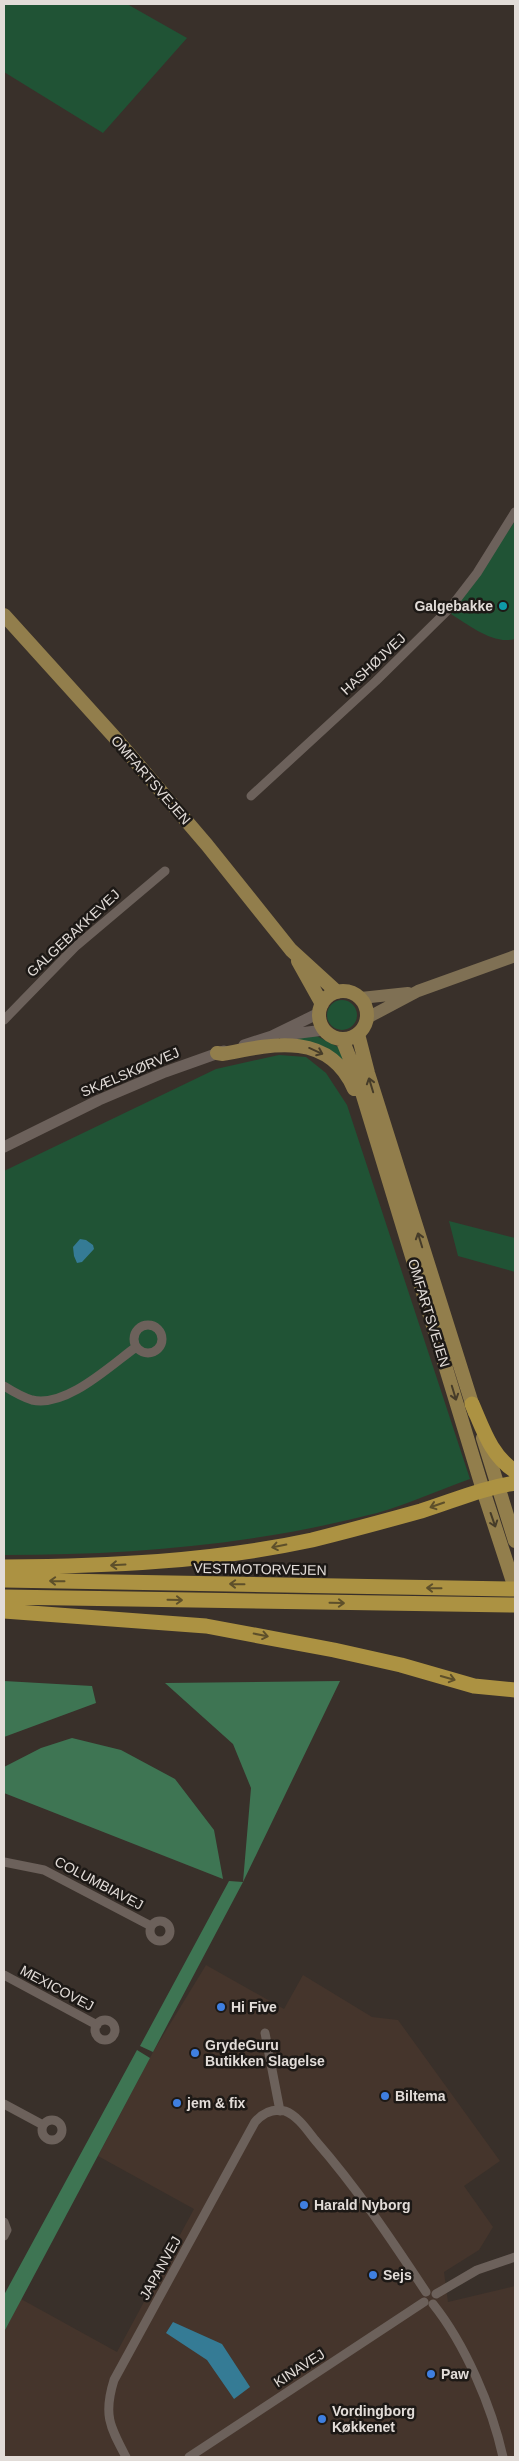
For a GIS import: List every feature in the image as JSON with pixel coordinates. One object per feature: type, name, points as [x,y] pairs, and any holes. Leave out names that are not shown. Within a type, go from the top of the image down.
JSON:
[{"type":"highway","points":[[472,1404],[490,1445],[506,1465],[515,1471]]},
{"type":"highway","points":[[4,1567],[119,1566],[260,1550],[363,1527],[483,1490],[515,1483]]},
{"type":"highway","name":"VESTMOTORVEJEN","points":[[4,1580],[483,1589],[515,1588]]},
{"type":"highway","points":[[4,1597],[515,1605]]},
{"type":"highway","points":[[4,1611],[164,1621],[232,1630],[401,1665],[474,1686],[515,1690]]},
{"type":"main road","name":"OMFARTSVEJEN","points":[[4,615],[118,741],[207,845],[291,950],[337,992]]},
{"type":"main road","name":"OMFARTSVEJEN","points":[[291,950],[320,1009]]},
{"type":"main road","points":[[367,1018],[418,991],[515,956]]},
{"type":"main road","points":[[361,998],[367,1011],[367,1018],[358,1034],[342,1039],[330,1035],[324,1030],[320,1009],[325,999],[337,992],[350,992],[361,998],[418,991]]},
{"type":"main road","name":"OMFARTSVEJEN","points":[[358,1034],[368,1073],[515,1541]]},
{"type":"main road","name":"OMFARTSVEJEN","points":[[342,1039],[356,1076],[515,1588]]},
{"type":"main road","points":[[217,1053],[223,1054],[280,1044],[304,1046],[327,1056],[348,1076],[377,1146]]},
{"type":"main road","points":[[483,1490],[499,1505],[515,1548]]},
{"type":"street","name":"HASHØJVEJ","points":[[251,796],[376,681],[450,608],[477,573],[515,512]]},
{"type":"street","name":"GALGEBAKKEVEJ","points":[[4,1020],[75,947],[165,870]]},
{"type":"street","name":"SKÆLSKØRVEJ","points":[[272,1036],[320,1009]]},
{"type":"street","name":"SKÆLSKØRVEJ","points":[[4,1147],[99,1100],[217,1053],[272,1036],[324,1030]]},
{"type":"street","points":[[4,1386],[32,1400],[58,1399],[80,1388],[136,1347]]},
{"type":"street","name":"COLUMBIAVEJ","points":[[4,1862],[44,1870],[151,1926]]},
{"type":"street","name":"MEXICOVEJ","points":[[4,1975],[97,2025]]},
{"type":"street","points":[[265,2033],[280,2111],[295,2116],[334,2162],[374,2214],[426,2292]]},
{"type":"street","points":[[4,2104],[43,2125]]},
{"type":"street","name":"JAPANVEJ","points":[[126,2457],[111,2428],[108,2413],[108,2400],[114,2380],[255,2122],[266,2112],[280,2111]]},
{"type":"street","points":[[4,2222],[7,2230],[4,2236]]},
{"type":"street","points":[[436,2294],[477,2270],[515,2257]]},
{"type":"street","points":[[426,2292],[431,2291],[436,2294]]},
{"type":"street","points":[[426,2292],[423,2296],[474,2373],[500,2442],[503,2457]]},
{"type":"street","points":[[428,2303],[436,2299],[436,2294]]},
{"type":"street","name":"KINAVEJ","points":[[189,2457],[428,2303]]},
{"type":"shaded area","points":[[206,1965],[284,2009],[303,1975],[372,2017],[398,2020],[500,2161],[464,2186],[493,2227],[479,2250],[444,2272],[448,2302],[515,2286],[515,2457],[4,2457],[4,2332],[21,2299],[117,2352],[194,2209],[98,2156],[153,2052]]},
{"type":"green space","points":[[4,4],[127,4],[187,38],[103,133],[4,72]]},
{"type":"green space","points":[[515,521],[515,639],[507,640],[490,637],[451,614]]},
{"type":"green space","points":[[342,1000],[353,1004],[357,1015],[353,1026],[342,1030],[331,1026],[327,1015],[331,1004]]},
{"type":"green space","points":[[313,1034],[338,1047],[352,1073],[290,1041]]},
{"type":"green space","points":[[279,1055],[306,1057],[326,1073],[347,1105],[470,1479],[377,1513],[284,1533],[192,1546],[146,1550],[52,1555],[4,1555],[4,1171],[216,1069]]},
{"type":"green space","points":[[449,1221],[515,1238],[515,1272],[458,1256]]},
{"type":"green space","points":[[4,1681],[92,1686],[96,1703],[4,1737]]},
{"type":"green space","points":[[340,1681],[243,1882],[251,1788],[233,1744],[165,1683]]},
{"type":"green space","points":[[72,1738],[121,1750],[175,1779],[214,1830],[223,1879],[4,1793],[4,1767],[41,1748]]},
{"type":"green space","points":[[229,1881],[243,1882],[153,2052],[140,2046]]},
{"type":"green space","points":[[137,2050],[150,2058],[4,2332],[4,2295]]},
{"type":"water","points":[[80,1239],[86,1240],[93,1245],[94,1249],[82,1262],[77,1263],[73,1247]]},
{"type":"water","points":[[173,2322],[222,2344],[250,2387],[234,2399],[207,2360],[166,2333]]},
{"type":"place","name":"Galgebakke","points":[[503,606]]},
{"type":"place","name":"Hi Five","points":[[221,2007]]},
{"type":"place","name":"GrydeGuru Butikken Slagelse","points":[[195,2053]]},
{"type":"place","name":"Biltema","points":[[385,2096]]},
{"type":"place","name":"jem & fix","points":[[177,2103]]},
{"type":"place","name":"Harald Nyborg","points":[[304,2205]]},
{"type":"place","name":"Sejs","points":[[373,2275]]},
{"type":"place","name":"Paw","points":[[431,2374]]},
{"type":"place","name":"Vordingborg Køkkenet","points":[[322,2419]]}]
